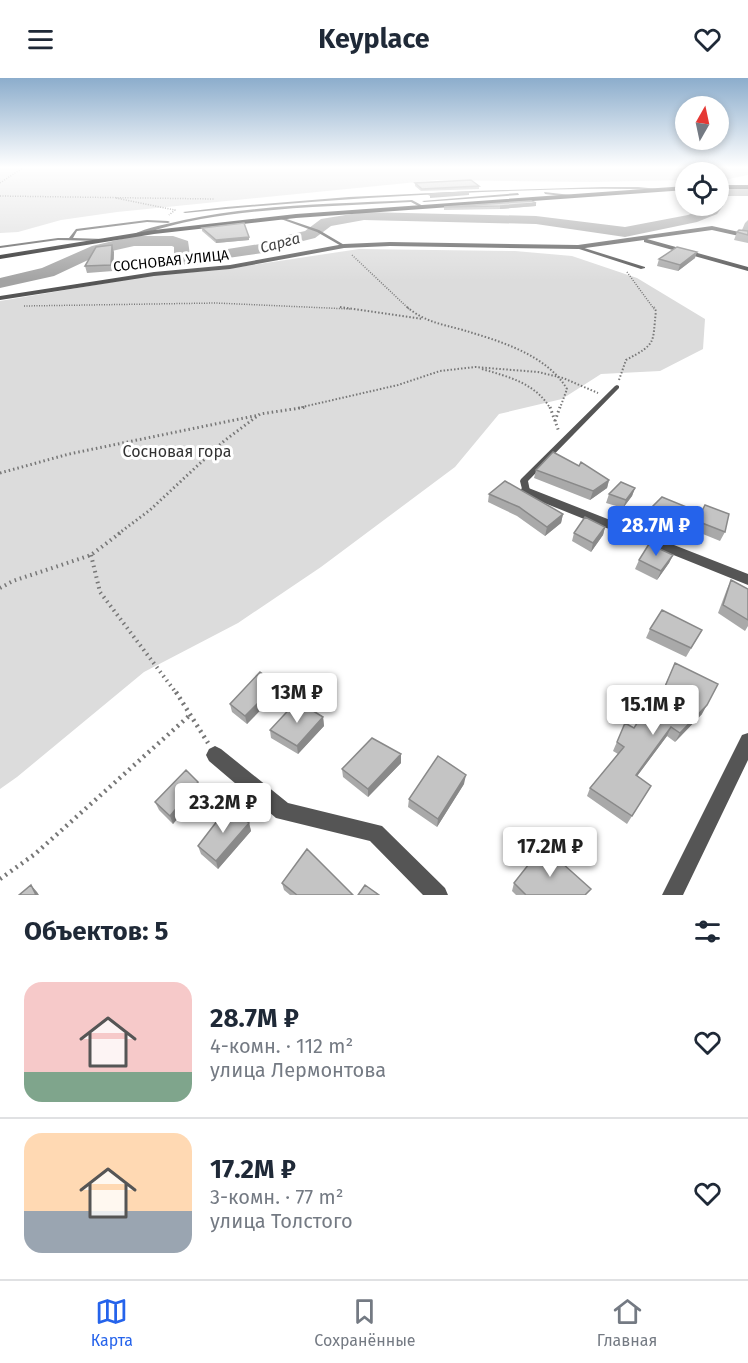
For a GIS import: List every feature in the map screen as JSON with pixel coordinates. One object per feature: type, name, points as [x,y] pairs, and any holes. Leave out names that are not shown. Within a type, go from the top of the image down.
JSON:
[{"type":"street","points":[[0,257],[134,235],[412,205]]},
{"type":"street","name":"СОСНОВАЯ УЛИЦА","points":[[0,298],[154,274],[230,267],[344,246],[439,244],[563,248],[641,240],[712,228],[748,236]]},
{"type":"street","points":[[641,240],[746,269]]},
{"type":"street","points":[[525,491],[748,580]]},
{"type":"street","points":[[672,895],[748,741]]},
{"type":"street","points":[[215,755],[284,811],[375,833],[438,895]]},
{"type":"lane","points":[[185,212],[257,205]]},
{"type":"lane","points":[[134,235],[171,222],[344,205]]},
{"type":"lane","points":[[297,208],[310,215]]},
{"type":"lane","points":[[279,218],[301,228],[320,232],[331,241],[344,246]]},
{"type":"lane","points":[[71,238],[76,230],[162,220],[171,222]]},
{"type":"lane","points":[[0,247],[71,238],[103,240]]},
{"type":"lane","points":[[578,247],[643,268]]},
{"type":"lane","points":[[525,491],[524,482],[617,387]]},
{"type":"path","points":[[145,205],[175,210],[162,220]]},
{"type":"path","points":[[228,205],[232,207]]},
{"type":"path","points":[[344,246],[376,280],[423,319]]},
{"type":"path","points":[[617,387],[621,368],[626,360],[648,346],[656,334],[654,320],[656,311],[621,262]]},
{"type":"path","points":[[22,306],[216,303],[331,306],[423,319],[481,336],[550,366],[563,378],[567,389],[555,421]]},
{"type":"path","points":[[475,367],[518,379],[533,387],[545,398],[557,430],[565,439]]},
{"type":"path","points":[[0,473],[49,458],[201,429],[242,416],[318,405],[440,371],[475,367],[538,372],[563,378],[609,397]]},
{"type":"path","points":[[0,588],[13,581],[91,555],[150,510],[186,474],[260,414]]},
{"type":"path","points":[[91,555],[100,592],[175,691],[215,755]]},
{"type":"path","points":[[0,879],[35,854],[190,715]]},
{"type":"green space","points":[[0,205],[186,205],[61,220],[18,232],[0,233]]},
{"type":"green space","name":"Сосновая гора","points":[[359,249],[515,251],[572,256],[637,278],[705,319],[703,349],[660,371],[601,374],[562,399],[499,414],[455,467],[321,567],[238,623],[144,672],[0,789],[0,301],[154,275],[219,270]]},
{"type":"building","points":[[471,205],[510,205],[500,206],[444,207]]},
{"type":"building","points":[[244,223],[249,237],[216,240],[202,228]]},
{"type":"building","points":[[739,230],[748,231],[748,235],[737,232]]},
{"type":"building","points":[[112,245],[111,265],[85,266],[96,247]]},
{"type":"building","points":[[677,247],[697,252],[680,265],[659,259]]},
{"type":"building","points":[[553,452],[579,466],[581,462],[609,480],[593,491],[536,470]]},
{"type":"building","points":[[505,481],[563,514],[547,527],[519,507],[489,494]]},
{"type":"building","points":[[621,482],[635,488],[626,500],[609,494]]},
{"type":"building","points":[[662,497],[689,508],[680,520],[650,509]]},
{"type":"building","points":[[705,505],[729,514],[725,532],[697,521]]},
{"type":"building","points":[[585,517],[605,527],[593,543],[574,533]]},
{"type":"building","points":[[649,544],[673,555],[661,571],[639,560]]},
{"type":"building","points":[[731,580],[748,589],[748,620],[723,605]]},
{"type":"building","points":[[662,610],[702,630],[691,648],[650,629]]},
{"type":"building","points":[[675,663],[718,684],[707,705],[680,733],[671,727],[636,775],[651,786],[632,816],[590,788],[624,747],[617,742],[625,723],[634,728],[656,693],[661,696]]},
{"type":"building","points":[[260,672],[277,684],[245,716],[230,704]]},
{"type":"building","points":[[297,701],[323,717],[297,746],[270,730]]},
{"type":"building","points":[[372,738],[401,754],[368,789],[342,769]]},
{"type":"building","points":[[438,756],[466,775],[438,819],[409,799]]},
{"type":"building","points":[[186,770],[198,782],[170,816],[155,802]]},
{"type":"building","points":[[227,808],[249,823],[216,861],[198,846]]},
{"type":"building","points":[[543,846],[591,889],[585,895],[526,895],[514,883]]},
{"type":"building","points":[[307,849],[353,895],[297,895],[282,883]]},
{"type":"building","points":[[31,885],[36,895],[19,895]]},
{"type":"building","points":[[365,885],[379,895],[358,895]]},
{"type":"waterway","name":"Сарга","points":[[0,283],[48,272],[98,249],[134,241],[173,241],[182,244],[182,260],[200,260],[228,253],[283,245],[294,238],[310,235],[326,222],[364,216],[536,220],[625,232],[700,216]]}]
